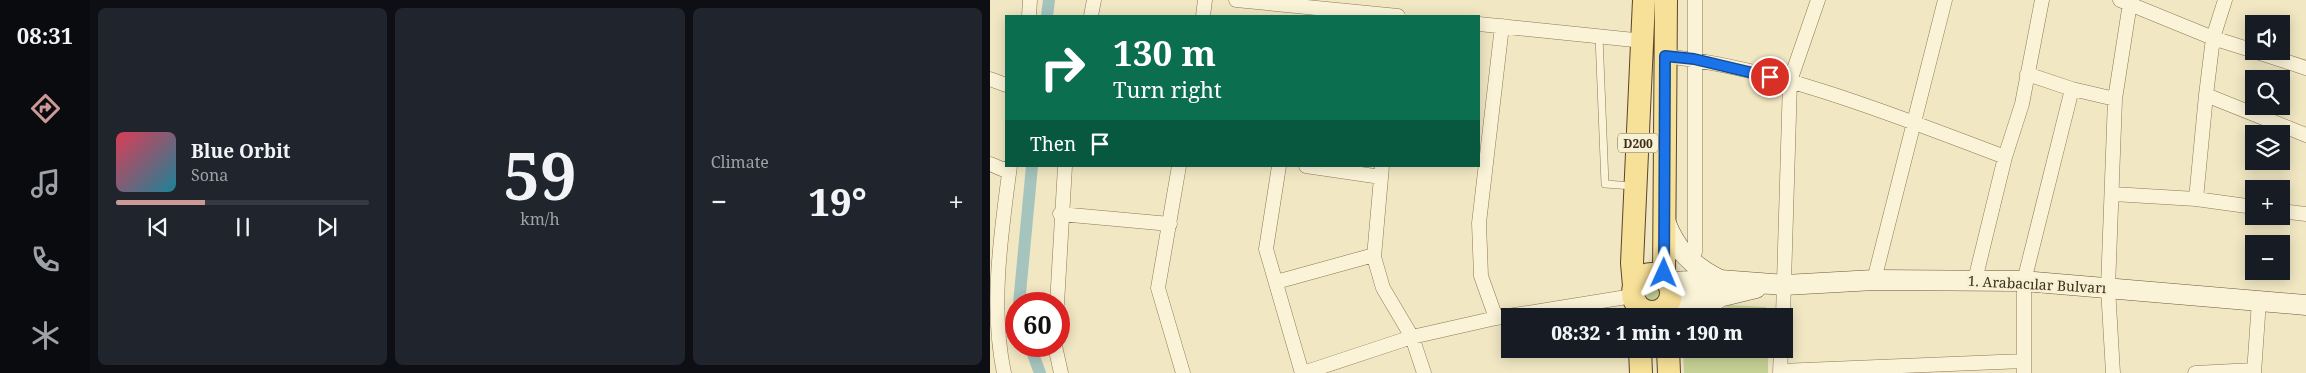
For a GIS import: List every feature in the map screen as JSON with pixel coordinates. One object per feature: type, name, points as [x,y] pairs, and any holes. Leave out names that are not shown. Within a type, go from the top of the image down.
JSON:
[{"type":"main road","name":"D200","points":[[1635,300],[1632,263],[1644,41],[1644,0]]},
{"type":"main road","points":[[1666,0],[1665,221],[1667,296],[1653,312],[1647,311],[1635,300],[1642,277],[1653,274],[1667,296]]},
{"type":"main road","points":[[1665,221],[1671,237],[1688,260],[1722,288],[1699,308]]},
{"type":"main road","name":"1. Arabacılar Bulvarı","points":[[1667,296],[1722,288],[1776,285],[1874,280],[1975,280],[2024,281],[2306,305]]},
{"type":"main road","points":[[1640,358],[1641,373]]},
{"type":"street","points":[[1029,15],[1030,0]]},
{"type":"street","points":[[1090,15],[1094,0]]},
{"type":"street","points":[[1203,15],[1205,0]]},
{"type":"street","points":[[1236,0],[1298,11],[1373,15]]},
{"type":"street","points":[[1695,0],[1695,252]]},
{"type":"street","points":[[1781,308],[1776,285],[1790,82],[1818,0]]},
{"type":"street","points":[[1874,280],[1945,0]]},
{"type":"street","points":[[1975,280],[2005,157],[2022,104],[2042,0]]},
{"type":"street","points":[[2196,199],[2213,38],[2225,0]]},
{"type":"street","points":[[2113,373],[2108,288],[2113,194],[2115,98],[2125,1],[2213,38],[2245,48]]},
{"type":"street","points":[[1480,24],[1644,41]]},
{"type":"street","points":[[1496,318],[1481,276],[1479,224],[1502,26]]},
{"type":"street","points":[[1665,56],[1694,59],[1790,82],[1914,123],[2005,157]]},
{"type":"street","points":[[2282,60],[2306,68]]},
{"type":"street","points":[[2027,74],[2072,89],[2115,98]]},
{"type":"street","points":[[990,78],[1005,85]]},
{"type":"street","points":[[1781,358],[1780,372],[2024,367],[2024,281],[2072,89]]},
{"type":"street","points":[[2206,95],[2306,135]]},
{"type":"street","points":[[990,164],[1010,169],[994,265],[996,308],[1004,373]]},
{"type":"street","points":[[1057,292],[1060,214],[1065,167]]},
{"type":"street","points":[[1279,167],[1266,249],[1302,373],[1412,337],[1496,318],[1635,300]]},
{"type":"street","points":[[1321,167],[1381,171],[1374,255],[1383,288],[1412,337],[1424,373]]},
{"type":"street","points":[[1179,171],[1158,288],[1183,373]]},
{"type":"street","points":[[2113,194],[2196,199],[2245,206]]},
{"type":"street","points":[[2290,212],[2306,214]]},
{"type":"street","points":[[1060,214],[1170,224]]},
{"type":"street","points":[[1276,282],[1374,255]]},
{"type":"street","points":[[2195,373],[2254,372],[2259,301]]},
{"type":"street","points":[[1058,357],[1062,373]]},
{"type":"lane","points":[[1599,36],[1605,184],[1636,186]]},
{"type":"green space","points":[[1652,285],[1658,288],[1661,294],[1658,300],[1652,303],[1646,300],[1643,294],[1646,288]]},
{"type":"green space","points":[[1729,305],[1766,308],[1723,308]]},
{"type":"green space","points":[[1683,358],[1768,358],[1768,373],[1684,373]]},
{"type":"waterway","points":[[1047,15],[1049,0]]},
{"type":"waterway","points":[[1020,292],[1032,167]]},
{"type":"waterway","points":[[1034,357],[1040,373]]},
{"type":"route","points":[[1664,273],[1665,56],[1694,59],[1770,77]]}]
